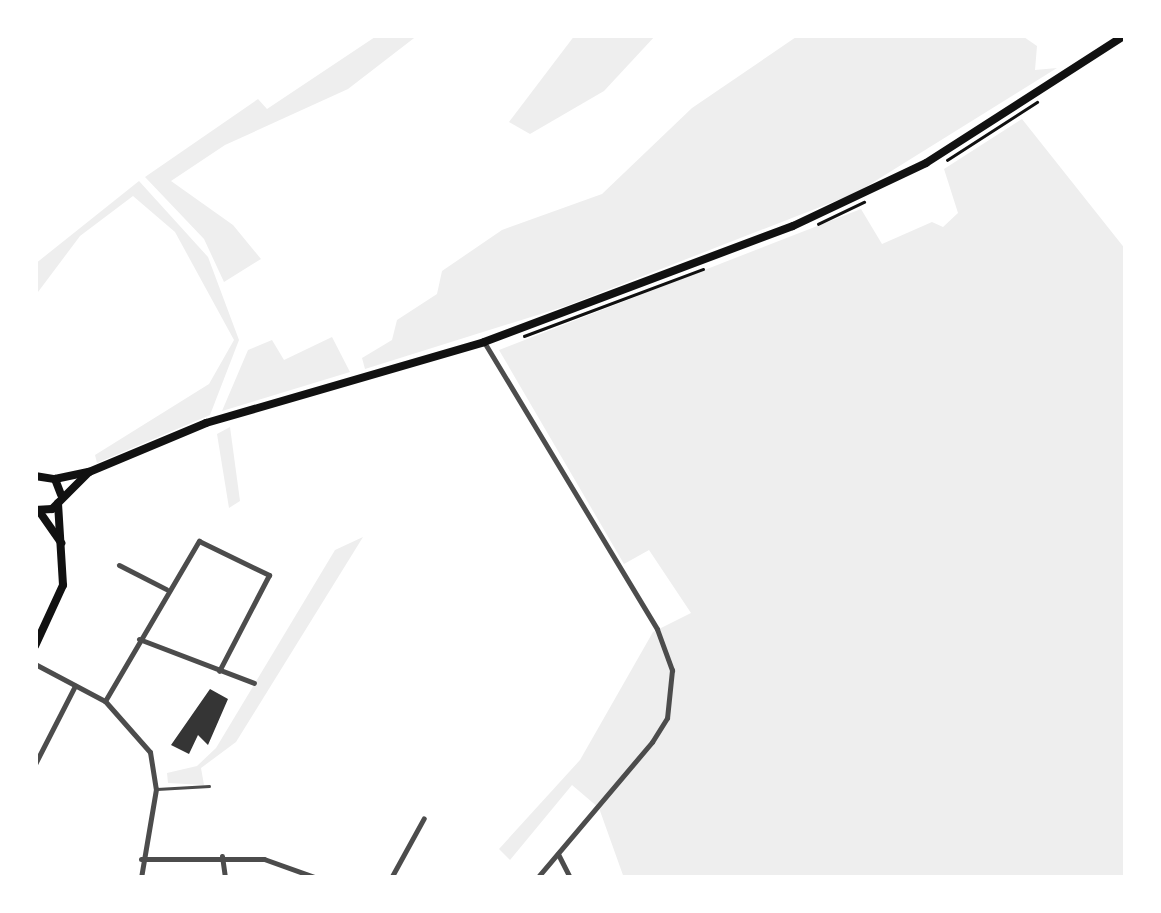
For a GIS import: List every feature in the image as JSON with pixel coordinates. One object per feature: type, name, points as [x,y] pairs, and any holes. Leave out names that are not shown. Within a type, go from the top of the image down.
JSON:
[{"type":"main road","points":[[35,476],[54,479],[89,472],[206,423],[484,342],[882,186],[1125,35]]},
{"type":"main road","points":[[61,543],[37,511],[59,499],[89,472]]},
{"type":"main road","points":[[35,646],[60,598],[59,499],[54,479]]},
{"type":"street","points":[[484,342],[657,629],[672,670],[667,718],[652,742],[537,878]]},
{"type":"street","points":[[106,701],[166,589],[199,542],[269,575],[219,671]]},
{"type":"street","points":[[119,565],[166,589]]},
{"type":"street","points":[[139,639],[254,683]]},
{"type":"street","points":[[35,664],[106,701],[143,739],[156,789],[141,859],[141,878]]},
{"type":"street","points":[[35,764],[75,685]]},
{"type":"street","points":[[391,878],[424,818]]},
{"type":"street","points":[[558,854],[570,878]]},
{"type":"street","points":[[141,859],[222,856],[317,878]]},
{"type":"street","points":[[222,856],[225,878]]},
{"type":"lane","points":[[156,789],[210,786]]},
{"type":"shaded area","points":[[378,35],[418,35],[348,89],[225,145],[171,181],[233,225],[261,259],[224,282],[204,239],[145,177],[258,99],[267,109]]},
{"type":"shaded area","points":[[575,35],[656,35],[604,91],[530,134],[509,122]]},
{"type":"shaded area","points":[[799,35],[1021,35],[1037,46],[1035,70],[1057,68],[856,193],[566,306],[365,369],[362,358],[392,340],[397,320],[437,294],[442,271],[502,230],[602,194],[692,108]]},
{"type":"shaded area","points":[[1022,119],[1126,250],[1126,878],[624,878],[599,808],[572,785],[510,860],[499,849],[580,760],[653,632],[691,613],[649,550],[624,564],[499,350],[861,209],[882,244],[932,222],[943,227],[958,213],[944,169]]},
{"type":"shaded area","points":[[139,181],[208,257],[239,340],[210,415],[97,463],[95,455],[209,384],[234,340],[175,232],[133,196],[80,236],[35,296],[35,264]]},
{"type":"shaded area","points":[[332,337],[350,372],[222,411],[248,350],[272,340],[284,360]]},
{"type":"shaded area","points":[[230,427],[240,501],[229,508],[217,434]]},
{"type":"shaded area","points":[[363,537],[236,742],[201,768],[204,785],[168,783],[167,773],[197,766],[216,748],[335,550]]},
{"type":"building","points":[[210,689],[228,699],[208,745],[198,735],[189,754],[171,745]]}]
